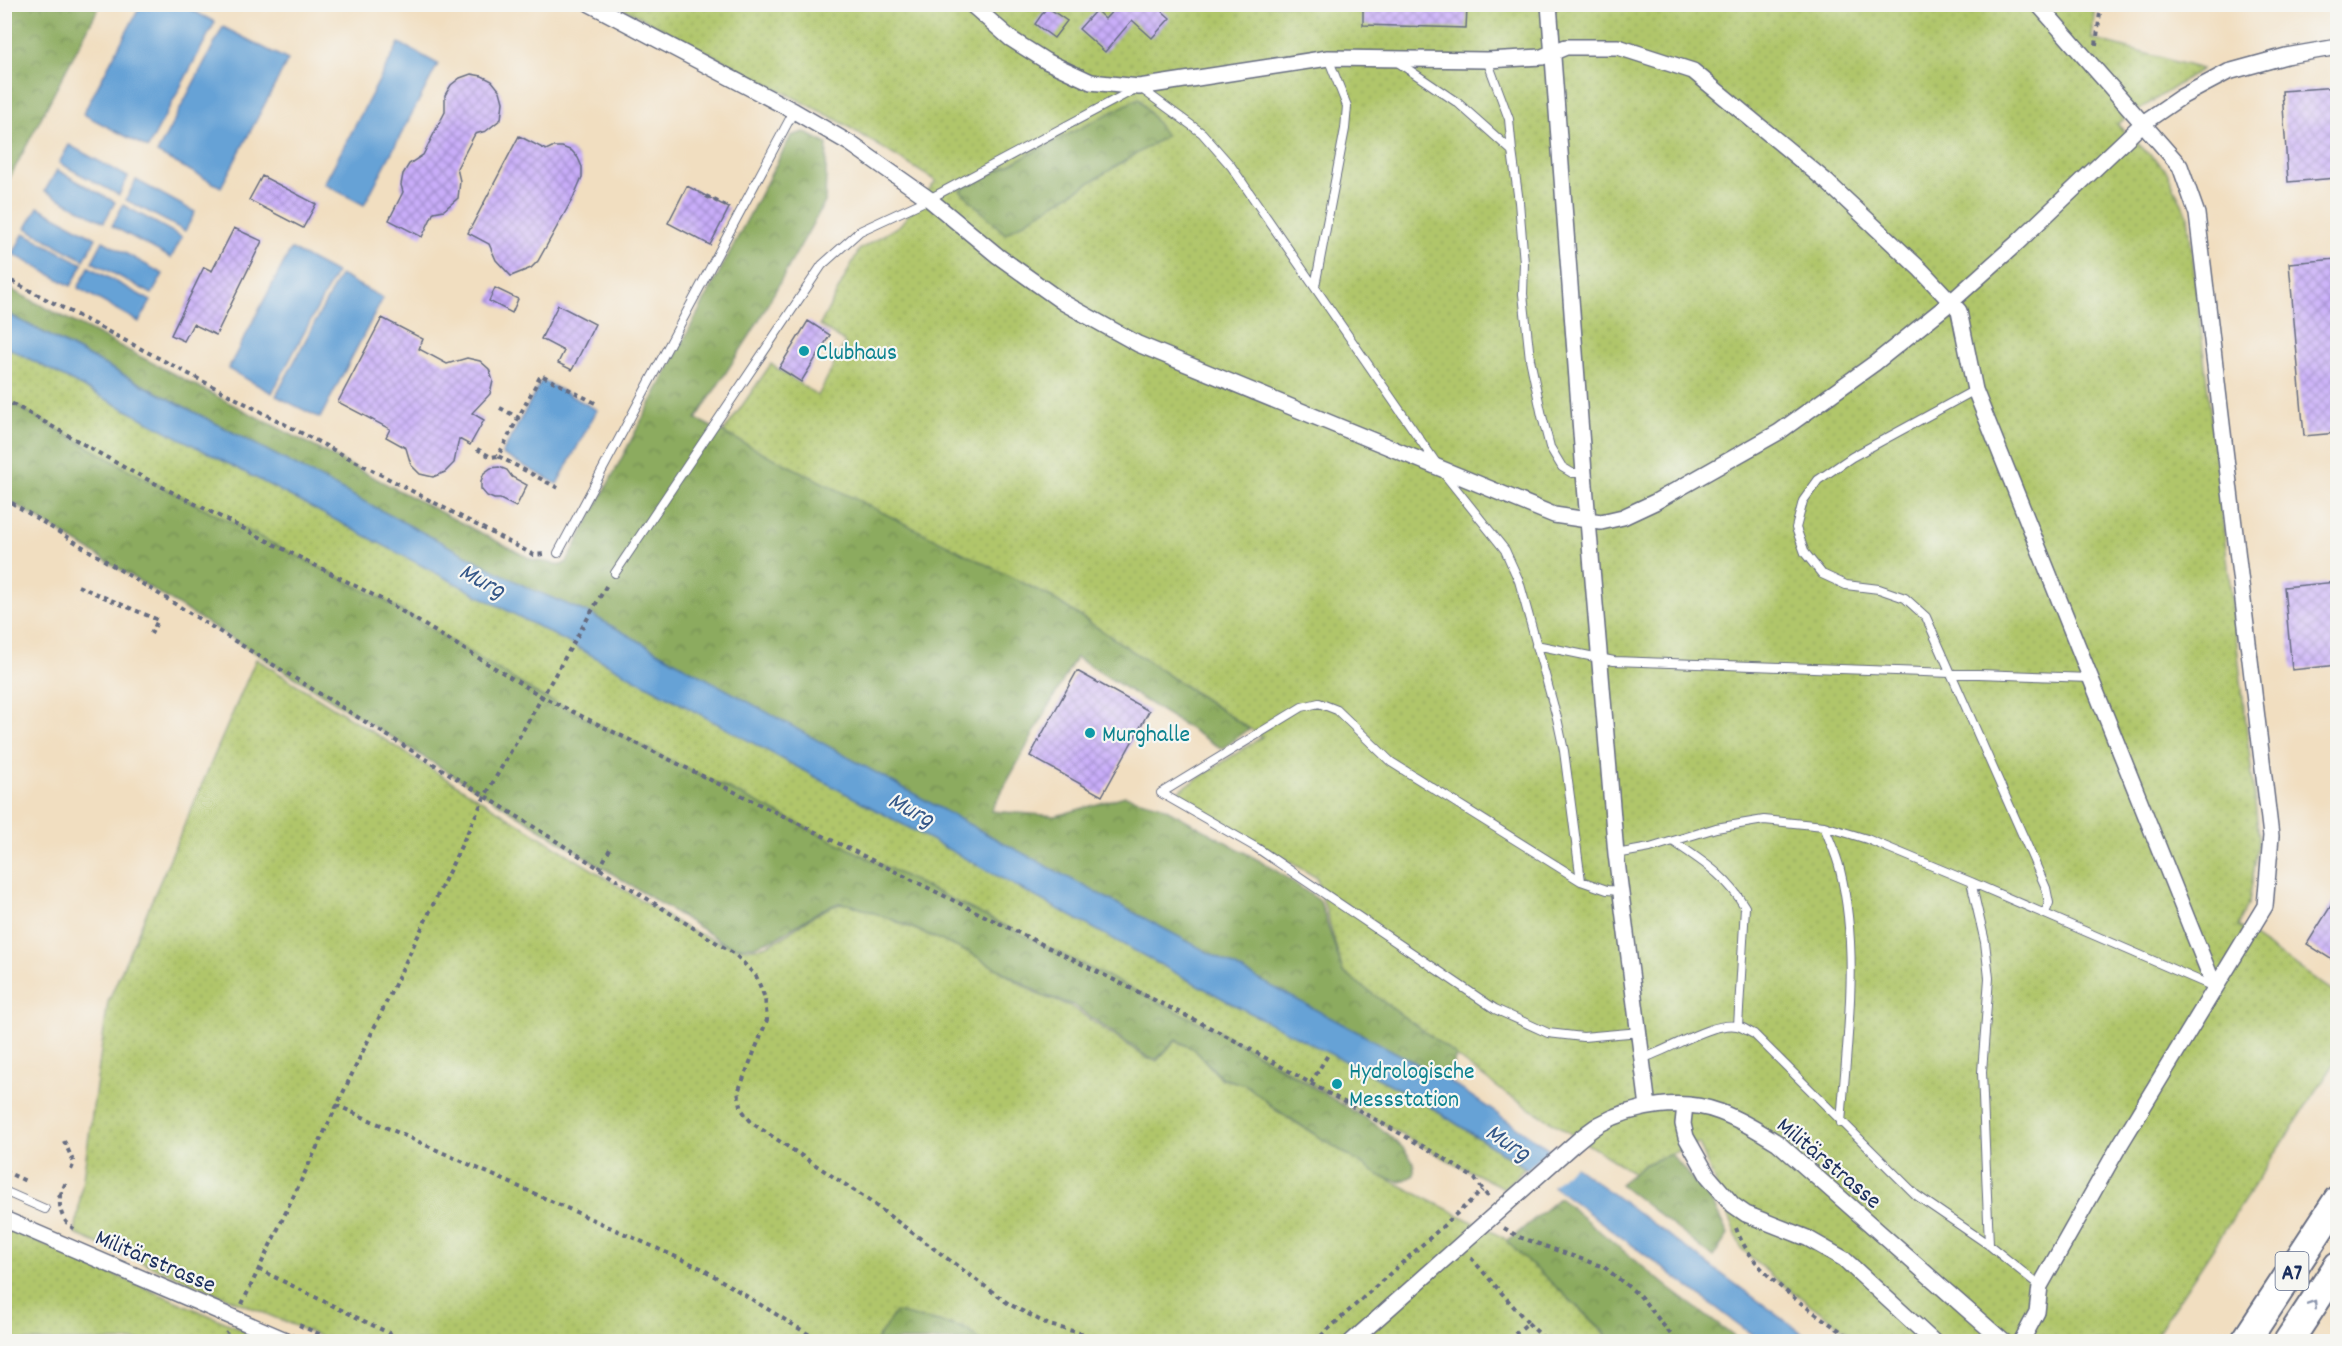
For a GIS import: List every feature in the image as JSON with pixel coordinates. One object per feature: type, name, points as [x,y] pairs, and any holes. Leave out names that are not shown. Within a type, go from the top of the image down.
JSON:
[{"type":"highway","name":"A7","points":[[2245,1341],[2337,1200]]},
{"type":"highway","name":"A7","points":[[2288,1341],[2337,1266]]},
{"type":"street","points":[[590,4],[794,111],[851,144],[929,199],[998,256],[1064,303],[1138,344],[1554,515],[1601,522],[1644,507],[1779,432],[1875,363],[1951,302],[2017,243],[2143,123],[2181,97],[2228,72],[2286,56],[2337,47]]},
{"type":"street","points":[[971,4],[1011,39],[1052,64],[1091,82],[1139,87],[1328,58],[1487,60],[1542,57],[1566,47],[1618,47],[1693,70],[1827,182],[1921,270],[1959,311],[1975,390],[2215,988]]},
{"type":"street","points":[[1549,4],[1584,473],[1616,854],[1648,1107]]},
{"type":"street","points":[[2021,1341],[2037,1312],[2040,1286],[2118,1148],[2265,906],[2271,836],[2198,214],[2180,166],[2038,4]]},
{"type":"street","points":[[1684,1105],[1683,1124],[1686,1137],[1708,1176],[1724,1196],[1746,1214],[1807,1238],[1844,1259],[1934,1341]]},
{"type":"street","name":"Militärstrasse","points":[[1351,1341],[1460,1245],[1499,1219],[1523,1189],[1574,1143],[1598,1125],[1648,1107],[1684,1105],[1719,1112],[1750,1126],[1778,1143],[2004,1341]]},
{"type":"street","name":"Militärstrasse","points":[[4,1219],[290,1341]]},
{"type":"lane","points":[[1316,286],[1345,129],[1347,106],[1328,58]]},
{"type":"lane","points":[[1391,58],[1458,103],[1512,152]]},
{"type":"lane","points":[[1487,60],[1509,119],[1519,202],[1524,263],[1523,294],[1530,359],[1542,416],[1550,447],[1562,466],[1572,473],[1584,473]]},
{"type":"lane","points":[[615,573],[822,265],[860,231],[929,199],[1139,87],[1202,133],[1231,166],[1442,470],[1505,550],[1519,581],[1557,718],[1564,751],[1581,881]]},
{"type":"lane","points":[[558,554],[794,111]]},
{"type":"lane","points":[[1975,390],[1852,457],[1818,480],[1803,501],[1796,528],[1805,553],[1822,573],[1846,585],[1879,590],[1905,598],[1926,617],[2046,888],[2049,903],[2045,913]]},
{"type":"lane","points":[[1536,645],[1601,659],[2092,678]]},
{"type":"lane","points":[[1620,891],[1607,890],[1581,881],[1391,762],[1337,710],[1319,703],[1302,707],[1161,793],[1257,848],[1495,1009],[1548,1033],[1583,1037],[1640,1032]]},
{"type":"lane","points":[[1616,854],[1674,842],[1716,828],[1764,820],[1824,826],[1867,839],[1971,882],[2215,988]]},
{"type":"lane","points":[[1824,826],[1840,869],[1848,927],[1850,994],[1841,1123]]},
{"type":"lane","points":[[1674,842],[1721,875],[1735,890],[1745,907],[1738,1026]]},
{"type":"lane","points":[[1971,882],[1985,942],[1989,978],[1982,1072],[1989,1245]]},
{"type":"lane","points":[[1643,1058],[1716,1028],[1738,1026],[1754,1035],[1916,1195],[1989,1245],[2040,1286]]},
{"type":"lane","points":[[4,1191],[45,1209]]},
{"type":"path","points":[[2093,66],[2101,4]]},
{"type":"path","points":[[706,196],[725,205]]},
{"type":"path","points":[[4,277],[534,555],[558,554]]},
{"type":"path","points":[[498,456],[541,375],[599,405]]},
{"type":"path","points":[[4,399],[127,469],[385,601],[541,696],[1223,1034],[1311,1083],[1442,1157],[1475,1179],[1499,1219],[1519,1237],[1604,1267],[1640,1296],[1677,1341]]},
{"type":"path","points":[[500,408],[519,418]]},
{"type":"path","points":[[477,449],[491,457],[498,456],[558,488]]},
{"type":"path","points":[[4,498],[485,796],[736,956],[756,976],[765,998],[766,1020],[738,1092],[742,1110],[752,1123],[864,1197],[1009,1304],[1049,1326],[1116,1341]]},
{"type":"path","points":[[223,1341],[485,796],[571,644],[615,573]]},
{"type":"path","points":[[78,586],[158,620],[151,634]]},
{"type":"path","points":[[599,869],[610,849]]},
{"type":"path","points":[[1311,1083],[1329,1053]]},
{"type":"path","points":[[336,1105],[701,1268],[821,1341]]},
{"type":"path","points":[[64,1141],[74,1163],[70,1172]]},
{"type":"path","points":[[4,1171],[28,1182]]},
{"type":"path","points":[[66,1182],[59,1195],[59,1208],[64,1220],[79,1231]]},
{"type":"path","points":[[1314,1341],[1483,1190]]},
{"type":"path","points":[[1724,1196],[1744,1249],[1759,1268],[1856,1341]]},
{"type":"path","points":[[1460,1245],[1528,1323],[1548,1341]]},
{"type":"path","points":[[258,1269],[407,1341]]},
{"type":"path","points":[[243,1301],[253,1306]]},
{"type":"path","points":[[1505,1341],[1528,1323]]},
{"type":"path","points":[[295,1324],[337,1341]]},
{"type":"green space","points":[[2095,4],[2092,39],[2202,69],[2117,124],[2166,170],[2188,217],[2259,838],[2249,902],[2238,926],[2337,994],[2338,1058],[2152,1341],[1860,1341],[1773,1277],[1741,1248],[1699,1143],[1643,1165],[1634,1173],[1505,1093],[1343,972],[1317,878],[1175,793],[1262,737],[1051,597],[723,433],[771,364],[818,396],[845,343],[820,325],[859,250],[900,225],[936,181],[839,121],[617,5]]},
{"type":"green space","points":[[4,5],[100,5],[5,187]]},
{"type":"green space","points":[[1139,98],[1166,136],[1005,234],[960,190]]},
{"type":"green space","points":[[804,132],[827,144],[825,202],[752,332],[696,419],[1051,597],[1249,729],[1222,749],[1076,657],[991,811],[1056,816],[1125,796],[1159,805],[1269,866],[1320,901],[1343,972],[1456,1055],[1449,1081],[979,830],[590,614],[528,588],[5,312],[4,286],[533,560],[562,565],[567,562],[791,136]]},
{"type":"green space","points":[[5,346],[571,644],[1231,1003],[1413,1096],[1525,1168],[1504,1188],[1442,1157],[1223,1034],[541,696],[385,601],[127,469],[5,399]]},
{"type":"green space","points":[[4,399],[127,469],[385,601],[541,696],[1223,1034],[1377,1125],[1403,1148],[1414,1163],[1414,1175],[1401,1182],[1380,1176],[1277,1110],[1246,1085],[1222,1078],[1194,1049],[1176,1040],[1157,1059],[1149,1058],[1073,1005],[1043,995],[972,954],[899,922],[852,905],[839,903],[821,910],[775,939],[754,946],[737,947],[726,944],[5,498]]},
{"type":"green space","points":[[256,659],[687,929],[729,945],[755,948],[768,945],[825,910],[852,903],[971,953],[1039,995],[1070,1006],[1148,1059],[1157,1061],[1175,1041],[1194,1049],[1221,1079],[1247,1084],[1275,1110],[1380,1175],[1506,1239],[1605,1334],[1608,1341],[981,1342],[964,1328],[896,1312],[876,1341],[331,1341],[75,1234],[108,1002]]},
{"type":"green space","points":[[1671,1154],[1713,1204],[1728,1235],[1713,1257],[1620,1184],[1644,1165]]},
{"type":"green space","points":[[1559,1198],[1670,1289],[1740,1341],[1608,1341],[1605,1332],[1507,1242]]},
{"type":"green space","points":[[5,1228],[269,1341],[5,1341]]},
{"type":"green space","points":[[895,1312],[964,1328],[981,1341],[876,1341]]},
{"type":"water","points":[[141,5],[182,5],[215,22],[148,148],[83,114]]},
{"type":"water","points":[[223,27],[288,60],[221,187],[157,153]]},
{"type":"water","points":[[399,43],[438,64],[364,205],[324,184]]},
{"type":"water","points":[[69,145],[128,177],[119,195],[59,163]]},
{"type":"water","points":[[57,170],[115,202],[104,222],[45,191]]},
{"type":"water","points":[[136,180],[195,212],[185,231],[126,200]]},
{"type":"water","points":[[123,205],[182,237],[171,258],[112,226]]},
{"type":"water","points":[[38,207],[96,238],[84,260],[26,228]]},
{"type":"water","points":[[24,233],[83,264],[71,286],[13,254]]},
{"type":"water","points":[[103,241],[163,274],[152,294],[92,262]]},
{"type":"water","points":[[291,249],[336,273],[272,393],[228,369]]},
{"type":"water","points":[[89,267],[151,301],[139,322],[78,288]]},
{"type":"water","points":[[340,275],[383,298],[320,418],[276,396]]},
{"type":"water","name":"Murg","points":[[4,312],[528,588],[590,614],[979,830],[1449,1081],[1581,1171],[1813,1341],[1761,1341],[1542,1178],[1413,1096],[1231,1003],[571,644],[5,346]]},
{"type":"water","points":[[542,380],[597,410],[557,484],[502,454]]},
{"type":"pier","points":[[1552,1147],[1576,1164],[1550,1188],[1525,1171]]},
{"type":"building","points":[[1116,4],[1154,4],[1170,18],[1152,38],[1132,20],[1105,52],[1079,29],[1096,10],[1105,19],[1117,6]]},
{"type":"building","points":[[1047,7],[1067,21],[1054,38],[1035,24]]},
{"type":"building","points":[[1363,7],[1467,9],[1466,28],[1363,25]]},
{"type":"building","points":[[471,74],[492,81],[500,91],[503,102],[501,119],[486,131],[475,134],[457,168],[460,181],[458,198],[444,210],[434,212],[422,237],[389,220],[403,192],[401,185],[403,174],[409,164],[423,155],[445,112],[445,95],[451,85]]},
{"type":"building","points":[[2337,87],[2337,178],[2288,182],[2282,91]]},
{"type":"building","points":[[519,136],[546,150],[552,147],[562,147],[572,151],[582,167],[582,177],[538,261],[531,268],[511,276],[496,260],[489,244],[468,233]]},
{"type":"building","points":[[262,176],[316,204],[303,228],[249,200]]},
{"type":"building","points":[[687,186],[729,208],[710,245],[668,223]]},
{"type":"building","points":[[234,228],[262,241],[216,335],[193,324],[184,341],[171,335],[204,267],[212,271]]},
{"type":"building","points":[[2337,259],[2337,433],[2304,436],[2289,263]]},
{"type":"building","points":[[495,288],[518,299],[512,313],[489,301]]},
{"type":"building","points":[[558,305],[595,324],[572,370],[558,363],[564,351],[541,339]]},
{"type":"building","points":[[382,318],[423,339],[419,349],[447,364],[467,358],[480,361],[489,369],[493,381],[490,394],[472,413],[484,420],[470,445],[459,439],[454,463],[445,472],[433,477],[420,474],[411,465],[406,448],[386,437],[390,429],[338,402]]},
{"type":"building","name":"Clubhaus","points":[[808,321],[830,335],[801,382],[779,368]]},
{"type":"building","points":[[499,467],[507,470],[512,477],[527,485],[516,507],[500,499],[487,496],[481,489],[484,473],[491,468]]},
{"type":"building","points":[[2337,582],[2337,665],[2292,670],[2284,587]]},
{"type":"building","name":"Murghalle","points":[[1077,671],[1149,711],[1102,796],[1030,756]]},
{"type":"building","points":[[2337,896],[2337,963],[2307,944]]},
{"type":"place","name":"Clubhaus","points":[[804,351]]},
{"type":"place","name":"Murghalle","points":[[1090,733]]},
{"type":"place","name":"Hydrologische Messstation","points":[[1337,1084]]}]
